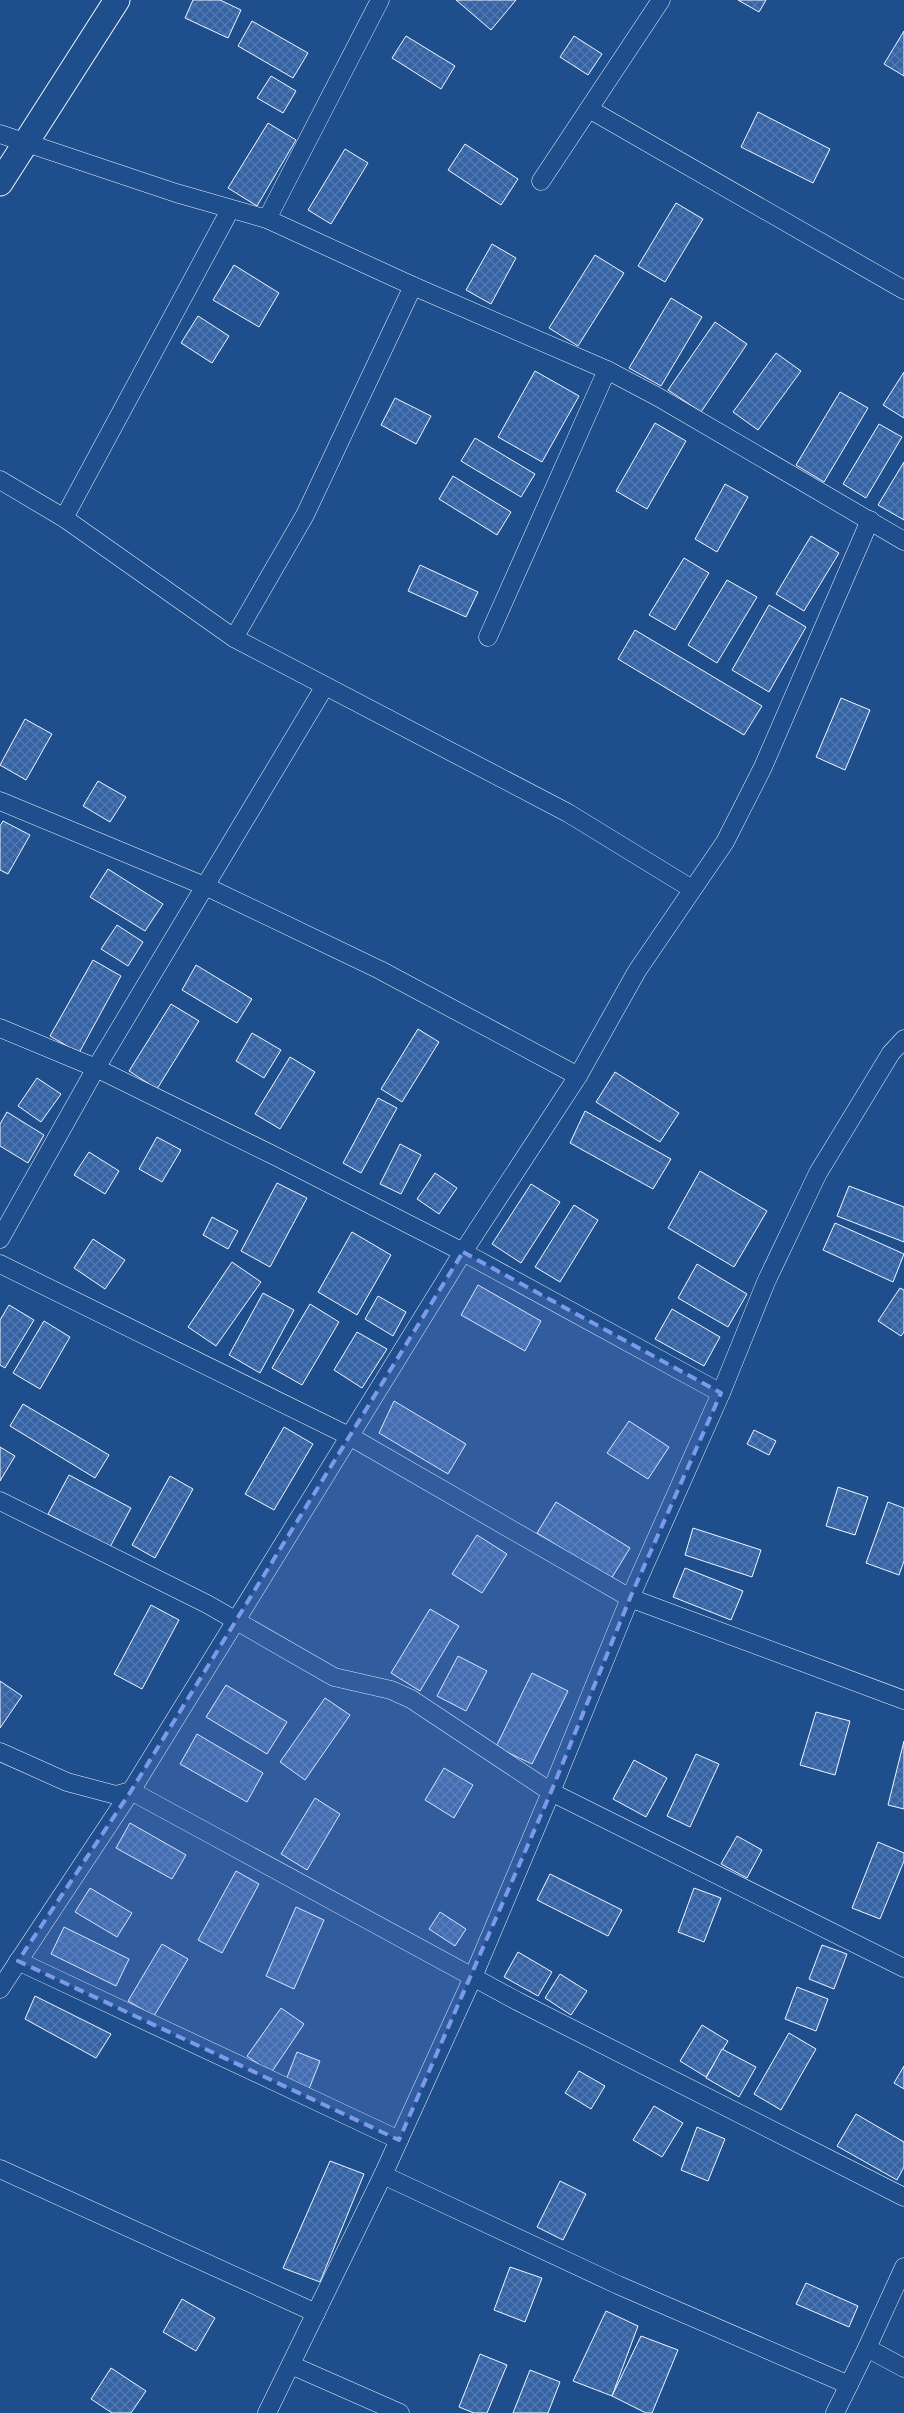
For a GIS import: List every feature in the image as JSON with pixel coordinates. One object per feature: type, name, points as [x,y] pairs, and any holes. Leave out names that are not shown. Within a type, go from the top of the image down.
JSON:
[{"type":"street","points":[[0,183],[116,0]]},
{"type":"street","points":[[267,219],[380,0]]},
{"type":"street","points":[[541,181],[661,0]]},
{"type":"street","points":[[589,109],[904,290]]},
{"type":"street","points":[[0,134],[230,210],[267,219],[412,286],[607,370],[904,541]]},
{"type":"street","points":[[64,518],[230,210]]},
{"type":"street","points":[[234,638],[305,515],[412,286]]},
{"type":"street","points":[[488,637],[607,370]]},
{"type":"street","points":[[0,480],[64,518],[234,638],[568,813],[692,889]]},
{"type":"street","points":[[0,1988],[132,1791],[463,1252],[578,1076],[637,971],[725,842],[763,767],[870,520]]},
{"type":"street","points":[[0,1239],[96,1068],[325,686]]},
{"type":"street","points":[[0,801],[206,887],[380,970],[578,1076]]},
{"type":"street","points":[[0,1028],[96,1068],[463,1252],[721,1393]]},
{"type":"street","points":[[267,2413],[383,2175],[472,1977],[551,1792],[630,1598],[721,1393],[766,1282],[818,1174],[891,1053],[904,1039]]},
{"type":"street","points":[[0,1264],[351,1437],[630,1598],[904,1700]]},
{"type":"street","points":[[0,1501],[171,1585],[334,1677],[391,1690],[411,1699],[551,1792],[904,1968]]},
{"type":"street","points":[[0,1752],[44,1773],[76,1785],[116,1795],[132,1791],[472,1977],[904,2198]]},
{"type":"street","points":[[18,1961],[399,2140]]},
{"type":"street","points":[[0,2169],[316,2313]]},
{"type":"street","points":[[383,2175],[618,2285],[849,2385]]},
{"type":"street","points":[[835,2413],[868,2348],[904,2267]]},
{"type":"street","points":[[868,2348],[904,2368]]},
{"type":"street","points":[[292,2365],[400,2413]]},
{"type":"highlighted area","points":[[463,1252],[721,1393],[630,1598],[551,1792],[399,2140],[18,1961],[131,1791]]},
{"type":"building","points":[[193,0],[220,0],[241,10],[228,38],[185,18]]},
{"type":"building","points":[[456,0],[516,0],[491,30]]},
{"type":"building","points":[[738,0],[766,0],[759,12]]},
{"type":"building","points":[[252,21],[308,53],[293,78],[238,46]]},
{"type":"building","points":[[904,31],[904,76],[884,64]]},
{"type":"building","points":[[406,36],[455,66],[441,89],[392,58]]},
{"type":"building","points":[[574,36],[602,54],[588,75],[560,57]]},
{"type":"building","points":[[271,76],[296,91],[283,113],[257,98]]},
{"type":"building","points":[[758,112],[830,149],[813,183],[741,147]]},
{"type":"building","points":[[268,123],[296,140],[257,206],[228,188]]},
{"type":"building","points":[[465,144],[518,179],[501,205],[448,170]]},
{"type":"building","points":[[345,149],[368,163],[331,224],[308,210]]},
{"type":"building","points":[[676,203],[703,219],[665,282],[638,266]]},
{"type":"building","points":[[492,244],[516,258],[491,304],[466,290]]},
{"type":"building","points":[[595,255],[624,273],[578,346],[549,328]]},
{"type":"building","points":[[234,265],[279,293],[259,327],[213,300]]},
{"type":"building","points":[[671,298],[702,317],[661,386],[629,368]]},
{"type":"building","points":[[198,316],[229,336],[212,363],[181,343]]},
{"type":"building","points":[[715,322],[747,344],[701,412],[668,390]]},
{"type":"building","points":[[776,353],[801,371],[758,430],[733,412]]},
{"type":"building","points":[[535,371],[579,396],[542,462],[498,437]]},
{"type":"building","points":[[904,372],[904,418],[883,405]]},
{"type":"building","points":[[840,392],[868,408],[824,482],[796,465]]},
{"type":"building","points":[[395,398],[431,416],[416,444],[381,425]]},
{"type":"building","points":[[655,423],[686,441],[647,509],[616,491]]},
{"type":"building","points":[[879,424],[902,437],[866,498],[843,484]]},
{"type":"building","points":[[475,438],[535,474],[521,497],[461,461]]},
{"type":"building","points":[[904,462],[904,520],[878,505]]},
{"type":"building","points":[[453,476],[511,512],[497,535],[439,499]]},
{"type":"building","points":[[725,484],[748,497],[717,552],[695,539]]},
{"type":"building","points":[[811,536],[839,553],[804,611],[776,594]]},
{"type":"building","points":[[684,558],[709,573],[675,630],[649,615]]},
{"type":"building","points":[[420,565],[478,592],[466,617],[408,591]]},
{"type":"building","points":[[727,580],[757,597],[717,663],[688,645]]},
{"type":"building","points":[[769,605],[806,627],[769,692],[732,670]]},
{"type":"building","points":[[635,630],[762,706],[744,735],[618,659]]},
{"type":"building","points":[[841,698],[870,710],[845,770],[816,757]]},
{"type":"building","points":[[25,719],[52,734],[26,780],[0,765]]},
{"type":"building","points":[[98,781],[126,797],[110,822],[83,806]]},
{"type":"building","points":[[3,821],[30,835],[8,874],[0,870],[0,826]]},
{"type":"building","points":[[108,869],[163,904],[145,931],[90,897]]},
{"type":"building","points":[[117,925],[143,942],[128,966],[101,949]]},
{"type":"building","points":[[93,960],[121,976],[79,1053],[50,1036]]},
{"type":"building","points":[[196,965],[252,999],[237,1023],[182,990]]},
{"type":"building","points":[[171,1004],[199,1021],[157,1089],[129,1071]]},
{"type":"building","points":[[418,1029],[439,1042],[402,1102],[381,1089]]},
{"type":"building","points":[[252,1033],[281,1050],[264,1078],[236,1061]]},
{"type":"building","points":[[290,1057],[315,1072],[280,1129],[255,1114]]},
{"type":"building","points":[[615,1072],[679,1113],[660,1142],[596,1102]]},
{"type":"building","points":[[37,1078],[61,1094],[41,1122],[18,1106]]},
{"type":"building","points":[[378,1098],[397,1108],[361,1173],[343,1163]]},
{"type":"building","points":[[585,1111],[671,1159],[653,1189],[570,1143]]},
{"type":"building","points":[[7,1112],[44,1135],[28,1163],[0,1146],[0,1124]]},
{"type":"building","points":[[157,1137],[181,1150],[162,1182],[139,1169]]},
{"type":"building","points":[[400,1144],[421,1155],[401,1194],[380,1184]]},
{"type":"building","points":[[89,1152],[119,1171],[105,1194],[74,1175]]},
{"type":"building","points":[[700,1171],[767,1211],[734,1267],[668,1228]]},
{"type":"building","points":[[435,1173],[457,1188],[439,1214],[417,1199]]},
{"type":"building","points":[[277,1183],[307,1198],[270,1267],[241,1251]]},
{"type":"building","points":[[531,1184],[560,1202],[521,1263],[492,1244]]},
{"type":"building","points":[[849,1186],[904,1207],[904,1242],[837,1216]]},
{"type":"building","points":[[574,1205],[598,1220],[560,1282],[535,1267]]},
{"type":"building","points":[[212,1217],[238,1231],[228,1249],[203,1235]]},
{"type":"building","points":[[835,1223],[904,1254],[893,1282],[823,1250]]},
{"type":"building","points":[[352,1232],[391,1255],[357,1315],[318,1292]]},
{"type":"building","points":[[93,1239],[125,1260],[105,1289],[74,1268]]},
{"type":"building","points":[[232,1262],[261,1282],[216,1346],[188,1327]]},
{"type":"building","points":[[697,1264],[747,1294],[728,1327],[678,1298]]},
{"type":"building","points":[[478,1285],[541,1321],[525,1351],[461,1315]]},
{"type":"building","points":[[900,1288],[904,1290],[904,1332],[901,1336],[878,1321]]},
{"type":"building","points":[[263,1293],[294,1310],[260,1373],[229,1355]]},
{"type":"building","points":[[378,1296],[406,1312],[393,1336],[365,1319]]},
{"type":"building","points":[[310,1304],[339,1322],[302,1385],[272,1368]]},
{"type":"building","points":[[9,1305],[34,1320],[5,1368],[0,1365],[0,1320]]},
{"type":"building","points":[[672,1309],[720,1337],[704,1366],[655,1339]]},
{"type":"building","points":[[44,1321],[70,1337],[40,1389],[13,1373]]},
{"type":"building","points":[[357,1332],[387,1349],[362,1388],[334,1370]]},
{"type":"building","points":[[394,1401],[466,1444],[448,1474],[379,1433]]},
{"type":"building","points":[[23,1404],[109,1455],[95,1478],[10,1426]]},
{"type":"building","points":[[629,1421],[669,1447],[648,1479],[607,1453]]},
{"type":"building","points":[[284,1427],[313,1444],[274,1510],[245,1494]]},
{"type":"building","points":[[754,1430],[776,1441],[769,1455],[747,1444]]},
{"type":"building","points":[[0,1447],[15,1456],[0,1481]]},
{"type":"building","points":[[69,1475],[131,1508],[110,1547],[48,1514]]},
{"type":"building","points":[[170,1476],[193,1489],[155,1558],[132,1545]]},
{"type":"building","points":[[838,1487],[868,1497],[855,1535],[826,1526]]},
{"type":"building","points":[[556,1502],[630,1548],[611,1579],[537,1533]]},
{"type":"building","points":[[888,1502],[904,1508],[904,1561],[899,1575],[866,1563]]},
{"type":"building","points":[[693,1528],[761,1550],[752,1577],[685,1555]]},
{"type":"building","points":[[477,1535],[507,1554],[482,1593],[452,1574]]},
{"type":"building","points":[[685,1568],[743,1591],[731,1620],[673,1597]]},
{"type":"building","points":[[151,1605],[179,1620],[142,1689],[114,1674]]},
{"type":"building","points":[[430,1609],[459,1626],[420,1691],[391,1673]]},
{"type":"building","points":[[458,1656],[487,1671],[466,1711],[437,1696]]},
{"type":"building","points":[[532,1673],[568,1691],[532,1764],[496,1747]]},
{"type":"building","points":[[0,1681],[22,1696],[0,1728]]},
{"type":"building","points":[[226,1685],[287,1722],[267,1754],[206,1717]]},
{"type":"building","points":[[325,1698],[350,1715],[305,1780],[280,1762]]},
{"type":"building","points":[[816,1712],[850,1721],[835,1775],[800,1765]]},
{"type":"building","points":[[197,1734],[263,1773],[247,1802],[180,1764]]},
{"type":"building","points":[[904,1741],[904,1809],[888,1805]]},
{"type":"building","points":[[696,1754],[719,1764],[690,1827],[667,1816]]},
{"type":"building","points":[[634,1760],[667,1778],[646,1817],[613,1799]]},
{"type":"building","points":[[444,1768],[473,1785],[454,1818],[425,1800]]},
{"type":"building","points":[[315,1798],[340,1814],[307,1870],[281,1854]]},
{"type":"building","points":[[130,1823],[186,1855],[172,1879],[116,1848]]},
{"type":"building","points":[[737,1836],[762,1850],[747,1878],[721,1864]]},
{"type":"building","points":[[878,1842],[904,1853],[904,1861],[880,1919],[852,1908]]},
{"type":"building","points":[[236,1871],[259,1884],[222,1953],[198,1940]]},
{"type":"building","points":[[550,1874],[622,1910],[608,1936],[537,1900]]},
{"type":"building","points":[[90,1888],[132,1913],[117,1937],[75,1912]]},
{"type":"building","points":[[694,1888],[721,1898],[704,1942],[678,1932]]},
{"type":"building","points":[[296,1907],[324,1920],[294,1989],[266,1976]]},
{"type":"building","points":[[440,1912],[466,1929],[455,1946],[429,1929]]},
{"type":"building","points":[[64,1927],[129,1959],[116,1986],[51,1954]]},
{"type":"building","points":[[162,1944],[188,1959],[154,2016],[128,2001]]},
{"type":"building","points":[[822,1945],[847,1954],[834,1989],[809,1979]]},
{"type":"building","points":[[518,1952],[552,1972],[538,1996],[504,1977]]},
{"type":"building","points":[[560,1974],[587,1991],[571,2015],[545,1998]]},
{"type":"building","points":[[797,1987],[828,1999],[816,2031],[785,2019]]},
{"type":"building","points":[[35,1996],[111,2034],[96,2058],[25,2019]]},
{"type":"building","points":[[281,2008],[304,2024],[271,2073],[247,2056]]},
{"type":"building","points":[[702,2025],[728,2041],[706,2077],[680,2061]]},
{"type":"building","points":[[789,2033],[816,2049],[781,2110],[754,2094]]},
{"type":"building","points":[[722,2049],[756,2067],[739,2097],[706,2078]]},
{"type":"building","points":[[297,2052],[320,2061],[309,2089],[286,2080]]},
{"type":"building","points":[[904,2066],[904,2089],[894,2083]]},
{"type":"building","points":[[579,2071],[605,2086],[591,2109],[565,2093]]},
{"type":"building","points":[[654,2106],[683,2123],[662,2157],[633,2140]]},
{"type":"building","points":[[856,2114],[904,2142],[904,2167],[897,2180],[837,2146]]},
{"type":"building","points":[[697,2127],[725,2139],[708,2181],[681,2170]]},
{"type":"building","points":[[330,2161],[364,2174],[320,2282],[283,2268]]},
{"type":"building","points":[[560,2181],[586,2194],[563,2240],[537,2227]]},
{"type":"building","points":[[510,2267],[542,2278],[525,2322],[494,2310]]},
{"type":"building","points":[[806,2283],[858,2306],[849,2327],[796,2304]]},
{"type":"building","points":[[182,2299],[215,2318],[196,2351],[163,2332]]},
{"type":"building","points":[[606,2311],[638,2326],[612,2396],[573,2381]]},
{"type":"building","points":[[641,2336],[678,2350],[652,2413],[646,2413],[612,2396]]},
{"type":"building","points":[[480,2354],[507,2365],[487,2413],[474,2413],[459,2407]]},
{"type":"building","points":[[111,2368],[146,2391],[131,2413],[112,2413],[91,2399]]},
{"type":"building","points":[[530,2370],[560,2382],[548,2413],[513,2413]]}]
